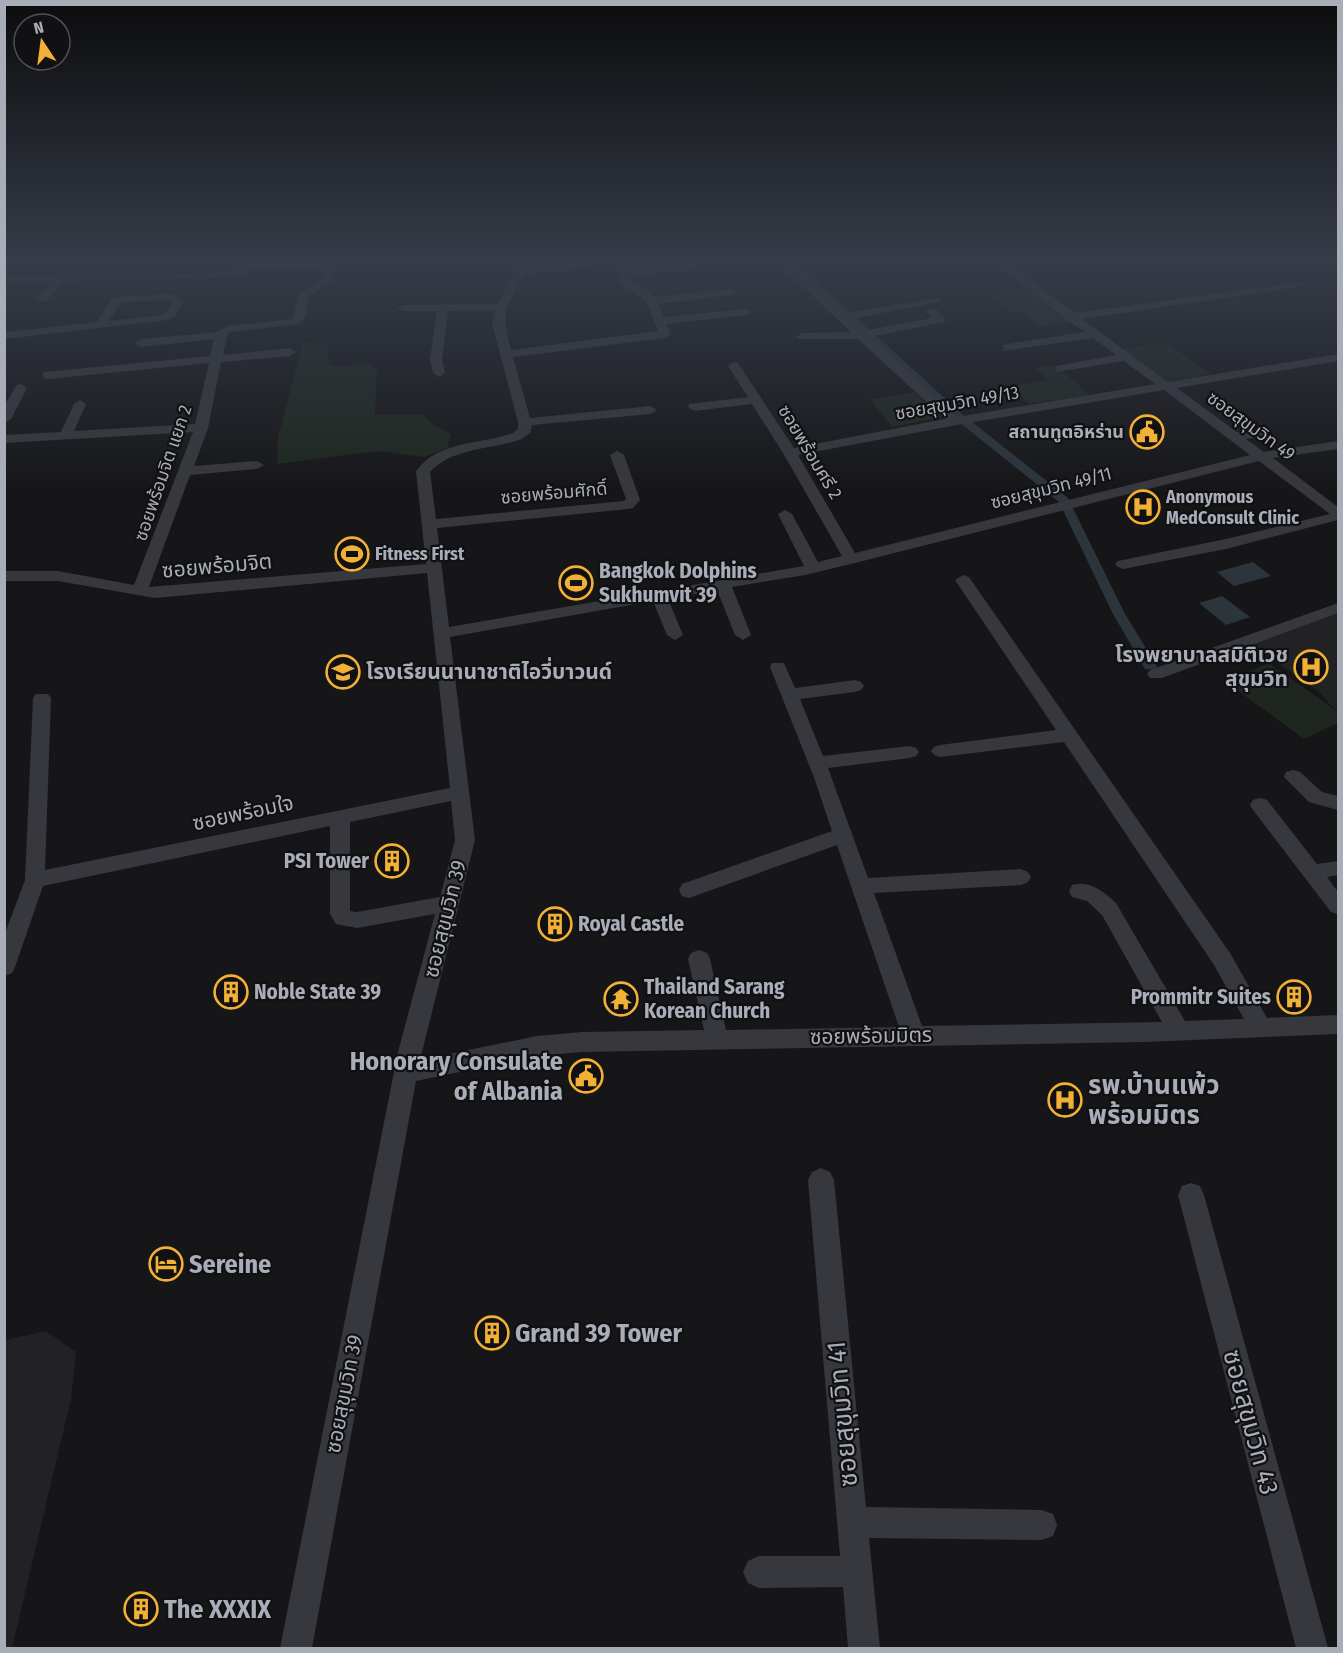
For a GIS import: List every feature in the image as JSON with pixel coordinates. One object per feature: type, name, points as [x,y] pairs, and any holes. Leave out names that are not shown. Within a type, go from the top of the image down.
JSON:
[{"type":"street","points":[[141,343],[190,338]]},
{"type":"street","name":"ซอยพร้อมจิต แยก 2","points":[[140,590],[201,428],[220,338]]},
{"type":"street","points":[[439,338],[436,358],[439,373]]},
{"type":"street","points":[[502,338],[525,422],[651,410]]},
{"type":"street","points":[[507,354],[637,338]]},
{"type":"street","points":[[865,338],[954,421]]},
{"type":"street","points":[[1007,348],[1068,338]]},
{"type":"street","name":"ซอยสุขุมวิท 49","points":[[1099,338],[1338,515]]},
{"type":"street","points":[[48,375],[290,352]]},
{"type":"street","points":[[1060,369],[1125,357]]},
{"type":"street","name":"ซอยสุขุมวิท 49/13","points":[[790,453],[954,421],[1338,357]]},
{"type":"street","name":"ซอยพร้อมศรี 2","points":[[734,366],[790,453],[852,559]]},
{"type":"street","points":[[4,418],[21,388]]},
{"type":"street","points":[[694,407],[757,400]]},
{"type":"street","points":[[66,435],[80,404]]},
{"type":"street","name":"ซอยสุขุมวิท 39","points":[[296,1648],[406,1073],[465,840],[422,474],[424,467],[462,448],[515,438],[525,430],[525,422]]},
{"type":"street","points":[[4,439],[201,428]]},
{"type":"street","points":[[1234,436],[1259,433]]},
{"type":"street","name":"ซอยสุขุมวิท 49/11","points":[[442,633],[813,568],[1261,456],[1338,445]]},
{"type":"street","name":"ซอยพร้อมศักดิ์","points":[[429,525],[628,505],[633,500],[617,455]]},
{"type":"street","points":[[185,471],[257,465]]},
{"type":"street","points":[[786,514],[813,568]]},
{"type":"street","points":[[1123,564],[1226,544],[1338,515]]},
{"type":"street","name":"ซอยพร้อมจิต","points":[[4,576],[58,576],[155,593],[434,568]]},
{"type":"street","points":[[963,580],[1222,959],[1260,1026]]},
{"type":"street","points":[[723,585],[743,636]]},
{"type":"street","points":[[658,596],[675,635]]},
{"type":"street","points":[[1156,674],[1338,608]]},
{"type":"street","points":[[778,667],[817,763],[913,1034]]},
{"type":"street","points":[[789,695],[855,686]]},
{"type":"street","points":[[4,967],[35,880],[42,698]]},
{"type":"street","points":[[940,751],[1067,735]]},
{"type":"street","points":[[817,763],[910,752]]},
{"type":"street","points":[[1293,777],[1316,797],[1338,803]]},
{"type":"street","name":"ซอยพร้อมใจ","points":[[35,880],[461,792]]},
{"type":"street","points":[[1260,805],[1338,906]]},
{"type":"street","points":[[340,817],[340,914],[343,918],[357,920],[450,903]]},
{"type":"street","points":[[689,890],[843,835]]},
{"type":"street","points":[[1312,873],[1338,868]]},
{"type":"street","points":[[861,886],[1021,877]]},
{"type":"street","points":[[1080,891],[1094,895],[1109,909],[1179,1031]]},
{"type":"street","points":[[699,959],[717,1039]]},
{"type":"street","name":"ซอยพร้อมมิตร","points":[[406,1073],[537,1046],[582,1042],[913,1034],[1179,1031],[1260,1026],[1338,1025]]},
{"type":"street","name":"ซอยสุขุมวิท 41","points":[[821,1180],[864,1648]]},
{"type":"street","name":"ซอยสุขุมวิท 43","points":[[1191,1195],[1312,1648]]},
{"type":"street","points":[[852,1522],[1042,1525]]},
{"type":"street","points":[[759,1572],[856,1571]]},
{"type":"shaded area","points":[[303,342],[328,344],[329,365],[343,367],[365,363],[377,369],[375,415],[422,414],[432,424],[451,434],[447,448],[424,457],[377,451],[277,464],[278,437]]},
{"type":"shaded area","points":[[1165,342],[1211,374],[1166,382],[1122,349]]},
{"type":"shaded area","points":[[1056,365],[1090,395],[1029,404],[1010,386],[1048,380],[1035,368]]},
{"type":"shaded area","points":[[914,392],[941,417],[892,427],[870,399]]},
{"type":"shaded area","points":[[1253,562],[1271,576],[1234,586],[1217,572]]},
{"type":"shaded area","points":[[1222,596],[1250,617],[1226,625],[1199,603]]},
{"type":"shaded area","name":"โรงพยาบาลสมิติเวช สุขุมวิท","points":[[1338,612],[1338,709],[1335,710],[1318,691],[1248,643]]},
{"type":"shaded area","points":[[1269,663],[1338,712],[1338,723],[1304,739],[1226,682]]},
{"type":"shaded area","points":[[46,1331],[76,1352],[71,1399],[12,1648],[5,1648],[5,1340]]},
{"type":"waterway","points":[[873,338],[958,416],[1064,500],[1119,614],[1150,666]]},
{"type":"place","name":"สถานทูตอิหร่าน","points":[[1147,432]]},
{"type":"place","name":"Anonymous MedConsult Clinic","points":[[1143,507]]},
{"type":"place","name":"Fitness First","points":[[352,554]]},
{"type":"place","name":"Bangkok Dolphins Sukhumvit 39","points":[[576,583]]},
{"type":"place","name":"โรงพยาบาลสมิติเวช สุขุมวิท","points":[[1311,667]]},
{"type":"place","name":"โรงเรียนนานาชาติไอวี่บาวนด์","points":[[343,672]]},
{"type":"place","name":"PSI Tower","points":[[392,861]]},
{"type":"place","name":"Royal Castle","points":[[555,924]]},
{"type":"place","name":"Noble State 39","points":[[231,992]]},
{"type":"place","name":"Prommitr Suites","points":[[1294,997]]},
{"type":"place","name":"Thailand Sarang Korean Church","points":[[621,999]]},
{"type":"place","name":"Honorary Consulate of Albania","points":[[586,1076]]},
{"type":"place","name":"รพ.บ้านแพ้ว พร้อมมิตร","points":[[1065,1100]]},
{"type":"place","name":"Sereine","points":[[166,1264]]},
{"type":"place","name":"Grand 39 Tower","points":[[492,1333]]},
{"type":"place","name":"The XXXIX","points":[[141,1609]]}]
